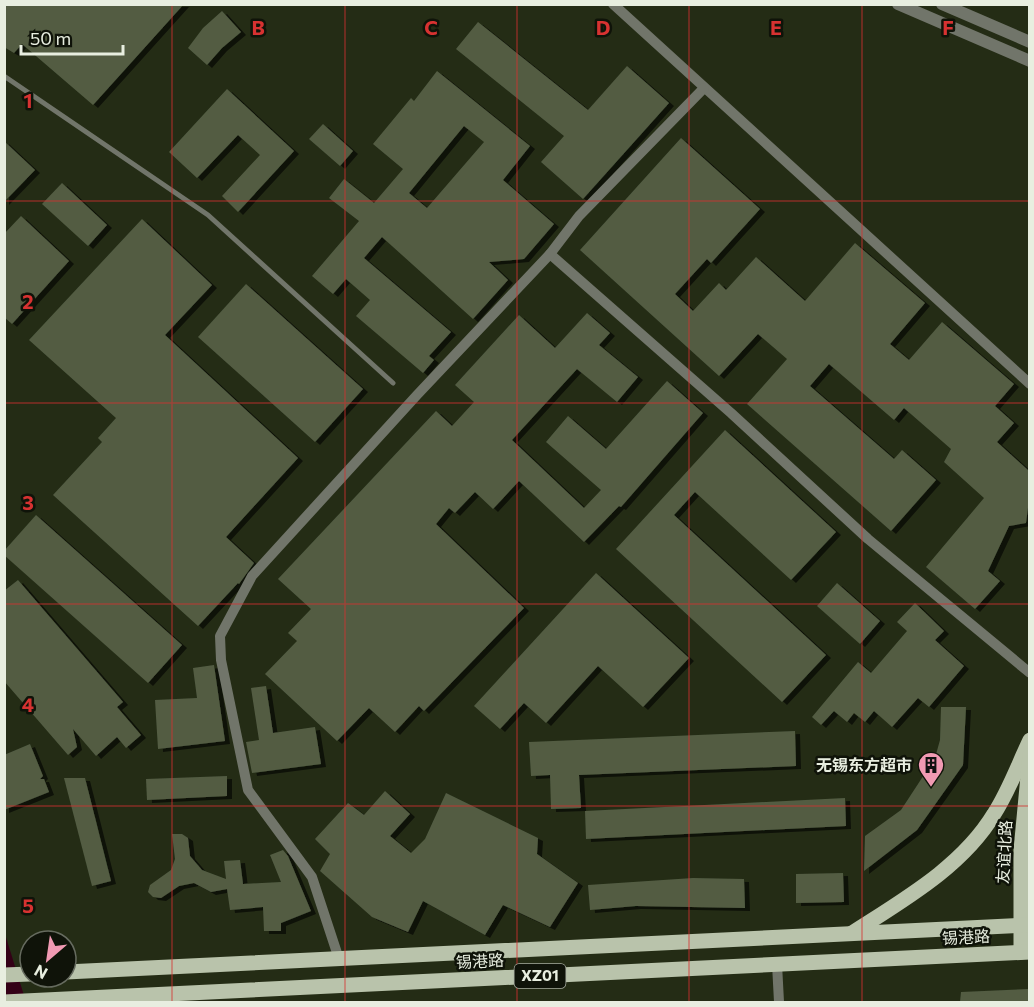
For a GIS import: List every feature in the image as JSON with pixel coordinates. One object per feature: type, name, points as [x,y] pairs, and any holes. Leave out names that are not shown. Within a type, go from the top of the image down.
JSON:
[{"type":"main road","points":[[850,935],[909,897],[961,855],[993,817],[1029,740]]},
{"type":"main road","name":"友谊北路","points":[[1025,952],[1021,850],[1029,755]]},
{"type":"main road","name":"锡港路","points":[[78,971],[1024,925]]},
{"type":"main road","name":"锡港路","points":[[4,1002],[1025,952]]},
{"type":"street","points":[[613,4],[1029,384]]},
{"type":"street","points":[[898,4],[1029,61]]},
{"type":"street","points":[[942,4],[1029,42]]},
{"type":"street","points":[[339,959],[312,877],[248,790],[221,660],[220,636],[252,576],[417,395],[550,254],[579,216],[704,88]]},
{"type":"street","points":[[550,254],[731,413],[868,538],[1029,673]]},
{"type":"street","points":[[777,964],[779,1002]]},
{"type":"lane","points":[[4,76],[208,215],[393,383]]},
{"type":"shaded area","points":[[5,934],[18,976],[18,989],[22,989],[26,1002],[5,1002]]},
{"type":"building","points":[[4,4],[184,4],[93,105],[22,44],[14,53],[4,47]]},
{"type":"building","points":[[222,11],[241,32],[207,65],[188,48],[203,28]]},
{"type":"building","points":[[478,22],[588,110],[627,66],[669,103],[583,199],[541,162],[564,136],[456,49]]},
{"type":"building","points":[[437,71],[530,146],[503,180],[554,224],[524,259],[489,262],[508,280],[473,319],[382,237],[364,258],[451,332],[429,356],[434,360],[423,373],[356,316],[370,300],[346,279],[333,294],[312,276],[359,221],[329,198],[344,179],[374,203],[403,169],[373,144],[411,98],[414,101]],"holes":[[[464,126],[484,142],[427,208],[409,193]]]},
{"type":"building","points":[[227,89],[294,151],[238,212],[222,196],[260,155],[238,135],[197,178],[169,152]]},
{"type":"building","points":[[323,124],[353,151],[340,166],[309,139]]},
{"type":"building","points":[[681,138],[760,209],[711,263],[707,259],[675,294],[693,311],[719,283],[726,290],[756,257],[805,301],[855,243],[925,303],[890,344],[909,360],[942,322],[1014,384],[995,406],[1014,423],[997,442],[1029,471],[1026,523],[1009,526],[988,571],[1000,581],[975,609],[926,567],[984,498],[944,462],[951,449],[904,408],[894,420],[829,364],[810,386],[894,459],[902,450],[936,480],[891,531],[747,404],[787,359],[758,334],[719,376],[580,250]]},
{"type":"building","points":[[4,141],[35,170],[4,202]]},
{"type":"building","points":[[62,183],[107,225],[88,246],[42,204]]},
{"type":"building","points":[[21,216],[69,261],[12,324],[4,317],[4,234]]},
{"type":"building","points":[[142,219],[212,285],[165,335],[298,458],[226,537],[254,563],[239,584],[198,626],[53,495],[102,442],[98,438],[116,418],[29,340]]},
{"type":"building","points":[[246,284],[363,389],[315,442],[198,337]]},
{"type":"building","points":[[587,313],[610,333],[599,345],[638,377],[617,402],[577,369],[512,440],[584,508],[601,490],[546,442],[568,416],[606,449],[667,381],[703,413],[621,507],[619,506],[584,542],[519,481],[493,509],[475,492],[455,513],[449,508],[436,524],[524,608],[424,711],[419,706],[395,732],[369,708],[337,741],[265,674],[297,641],[288,633],[311,609],[278,579],[436,411],[452,426],[474,402],[455,385],[519,315],[555,348]]},
{"type":"building","points":[[725,430],[836,532],[791,580],[695,492],[674,515],[826,655],[782,702],[616,549]]},
{"type":"building","points":[[36,515],[182,645],[148,683],[4,555],[4,551]]},
{"type":"building","points":[[596,573],[689,658],[643,707],[598,666],[546,723],[524,703],[500,729],[474,706]]},
{"type":"building","points":[[18,580],[123,702],[117,707],[141,735],[126,748],[117,737],[96,756],[73,729],[77,747],[68,755],[4,681],[4,591]]},
{"type":"building","points":[[837,583],[880,621],[860,644],[817,606]]},
{"type":"building","points":[[915,603],[944,631],[935,640],[964,666],[929,707],[918,698],[892,727],[874,711],[865,722],[854,713],[847,722],[834,711],[821,725],[812,717],[858,662],[871,673],[907,631],[897,622]]},
{"type":"building","points":[[214,665],[225,741],[158,749],[155,700],[197,698],[193,668]]},
{"type":"building","points":[[266,686],[273,733],[315,727],[321,764],[252,773],[246,742],[259,740],[251,688]]},
{"type":"building","name":"无锡东方超市","points":[[941,707],[966,707],[963,765],[917,830],[864,871],[865,836],[901,810],[935,758],[940,740]]},
{"type":"building","points":[[795,731],[796,766],[579,775],[581,808],[551,809],[550,775],[531,776],[529,742]]},
{"type":"building","points":[[30,744],[43,776],[40,779],[44,779],[49,792],[4,810],[4,755]]},
{"type":"building","points":[[227,776],[227,796],[147,800],[146,779]]},
{"type":"building","points":[[64,778],[85,778],[111,881],[92,886]]},
{"type":"building","points":[[385,791],[410,814],[390,836],[411,853],[425,839],[446,793],[538,838],[537,854],[578,883],[550,927],[503,905],[485,935],[423,901],[408,932],[372,917],[320,871],[330,854],[315,839],[348,803],[364,815]]},
{"type":"building","points":[[845,798],[846,826],[586,839],[585,811]]},
{"type":"building","points":[[172,834],[182,834],[188,838],[190,856],[202,870],[226,879],[224,861],[240,860],[243,884],[281,882],[270,855],[283,850],[288,856],[311,911],[281,923],[281,931],[264,931],[263,907],[230,910],[227,889],[211,892],[194,883],[179,886],[161,898],[153,897],[148,892],[150,885],[171,870],[175,859]]},
{"type":"building","points":[[843,873],[844,902],[796,903],[796,874]]},
{"type":"building","points":[[693,878],[744,879],[745,908],[636,906],[590,910],[588,885]]},
{"type":"building","points":[[1029,989],[1029,1002],[960,1002],[961,992]]},
{"type":"place","name":"无锡东方超市","points":[[931,788]]}]
